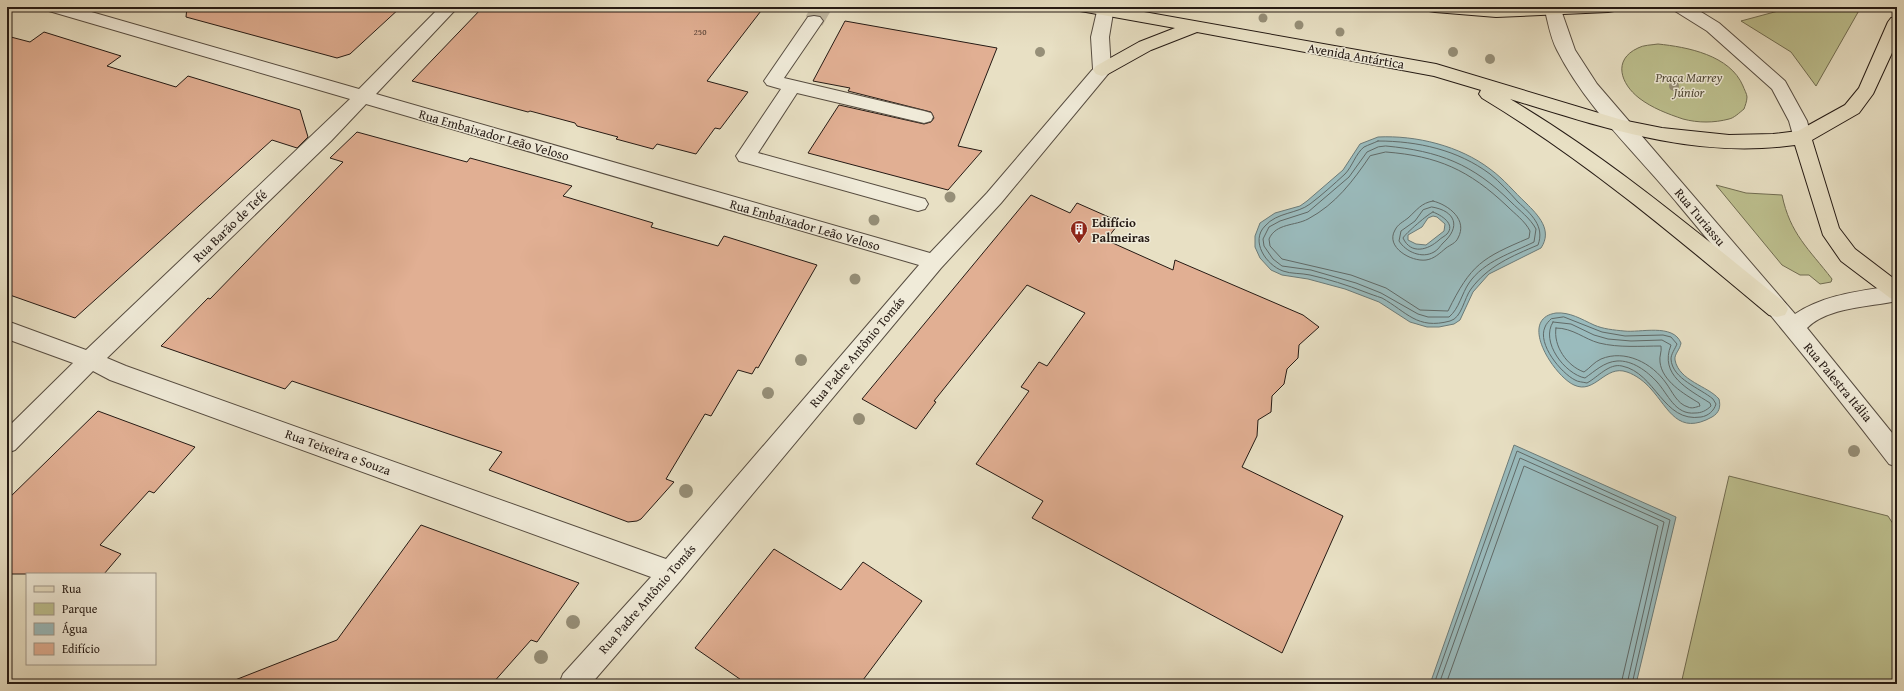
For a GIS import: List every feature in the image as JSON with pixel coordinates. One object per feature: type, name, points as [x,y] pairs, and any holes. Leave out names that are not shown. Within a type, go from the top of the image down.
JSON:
[{"type":"main road","points":[[1435,7],[1496,12],[1553,8],[1608,7]]},
{"type":"main road","name":"Avenida Antártica","points":[[1099,8],[1454,75],[1621,126]]},
{"type":"main road","points":[[1621,126],[1662,135],[1729,142],[1773,141],[1802,137],[1852,110],[1867,90],[1897,22]]},
{"type":"main road","points":[[1102,70],[1146,46],[1195,27]]},
{"type":"main road","points":[[1454,75],[1516,109],[1587,157],[1777,309]]},
{"type":"main road","points":[[1802,137],[1830,230],[1848,255],[1897,292]]},
{"type":"street","name":"Rua Embaixador Leão Veloso","points":[[55,7],[934,262]]},
{"type":"street","name":"Rua Barão de Tefé","points":[[7,443],[90,360],[324,136],[450,7]]},
{"type":"street","points":[[1681,7],[1713,27],[1779,85],[1798,120],[1802,137]]},
{"type":"street","points":[[1099,8],[1102,70]]},
{"type":"street","points":[[1553,8],[1558,30],[1566,50],[1592,92],[1621,126]]},
{"type":"street","points":[[819,12],[773,81],[924,117]]},
{"type":"street","name":"Rua Padre Antônio Tomás","points":[[573,684],[670,573],[934,262],[994,198],[1102,70]]},
{"type":"street","points":[[793,86],[746,156],[918,204]]},
{"type":"street","name":"Rua Turiassu","points":[[1621,126],[1660,168],[1777,309]]},
{"type":"street","points":[[1795,330],[1801,321],[1814,313],[1834,306],[1897,292]]},
{"type":"street","name":"Rua Palestra Itália","points":[[1777,309],[1864,412],[1897,457]]},
{"type":"street","name":"Rua Teixeira e Souza","points":[[7,330],[90,360],[118,373],[670,573]]},
{"type":"green space","points":[[1793,7],[1861,7],[1816,86],[1791,52],[1741,21]]},
{"type":"green space","name":"Praça Marrey Júnior","points":[[1658,44],[1694,50],[1718,60],[1728,67],[1737,75],[1746,93],[1747,99],[1744,109],[1729,119],[1712,122],[1700,122],[1683,119],[1666,113],[1649,105],[1639,98],[1624,79],[1622,65],[1630,53],[1638,48]]},
{"type":"green space","points":[[1716,185],[1746,193],[1782,195],[1795,231],[1808,250],[1832,279],[1831,282],[1820,284],[1809,275],[1800,275],[1782,265]]},
{"type":"green space","points":[[1729,476],[1888,516],[1897,530],[1897,684],[1681,684]]},
{"type":"water","points":[[1378,137],[1422,140],[1451,148],[1478,161],[1500,177],[1539,218],[1545,229],[1544,241],[1541,248],[1489,274],[1473,292],[1460,320],[1454,324],[1439,327],[1427,327],[1410,322],[1379,302],[1345,289],[1308,279],[1282,275],[1271,270],[1260,258],[1255,247],[1255,236],[1260,223],[1275,213],[1300,206],[1307,201],[1343,170],[1360,144]],"holes":[[[1433,216],[1437,217],[1445,224],[1444,231],[1426,245],[1416,244],[1408,240],[1408,235],[1422,227],[1428,218]]]},
{"type":"water","points":[[1556,313],[1571,315],[1597,326],[1609,329],[1624,331],[1656,330],[1671,333],[1677,337],[1681,343],[1675,358],[1678,367],[1688,378],[1714,394],[1719,399],[1720,407],[1718,412],[1712,417],[1700,422],[1683,422],[1669,412],[1646,384],[1627,372],[1612,372],[1588,386],[1581,387],[1574,385],[1566,380],[1557,371],[1549,360],[1539,336],[1540,326],[1545,317]]},
{"type":"water","points":[[1514,445],[1676,517],[1636,684],[1430,684]]},
{"type":"building","points":[[187,7],[401,7],[350,54],[337,58],[186,17]]},
{"type":"building","points":[[483,7],[764,7],[707,81],[748,92],[720,129],[715,128],[696,154],[657,144],[653,149],[616,139],[618,137],[577,126],[575,123],[412,81]]},
{"type":"building","points":[[845,21],[997,48],[958,146],[982,151],[948,190],[808,153],[839,105],[924,124],[931,122],[934,118],[931,112],[848,91],[850,88],[813,81]]},
{"type":"building","points":[[44,32],[121,56],[107,66],[176,87],[188,76],[300,110],[308,137],[297,148],[272,140],[75,318],[7,294],[7,36],[30,42]]},
{"type":"building","points":[[357,132],[467,162],[470,158],[572,186],[563,196],[653,223],[651,227],[718,246],[724,236],[817,265],[758,368],[756,367],[752,374],[738,370],[711,416],[705,414],[666,479],[674,482],[641,519],[628,522],[489,470],[502,452],[292,381],[285,389],[161,346],[208,298],[210,299],[343,162],[330,158]]},
{"type":"building","points":[[1031,195],[1070,213],[1077,203],[1120,222],[1106,240],[1173,270],[1175,260],[1303,315],[1319,327],[1299,345],[1298,358],[1287,369],[1284,384],[1272,396],[1271,412],[1258,420],[1257,436],[1242,467],[1343,516],[1282,653],[1032,518],[1043,501],[976,464],[1029,391],[1021,387],[1039,362],[1047,366],[1085,313],[1027,285],[934,401],[936,402],[916,429],[862,399]]},
{"type":"building","points":[[98,411],[195,447],[154,493],[149,491],[100,545],[121,554],[105,573],[7,574],[7,500]]},
{"type":"building","points":[[421,525],[579,583],[537,642],[531,640],[492,684],[231,684],[230,682],[337,640]]},
{"type":"building","points":[[774,549],[841,590],[863,562],[922,601],[860,684],[747,684],[695,648]]},
{"type":"tunnel","points":[[814,21],[822,7]]},
{"type":"place","name":"Edifício Palmeiras","points":[[1079,244]]}]
